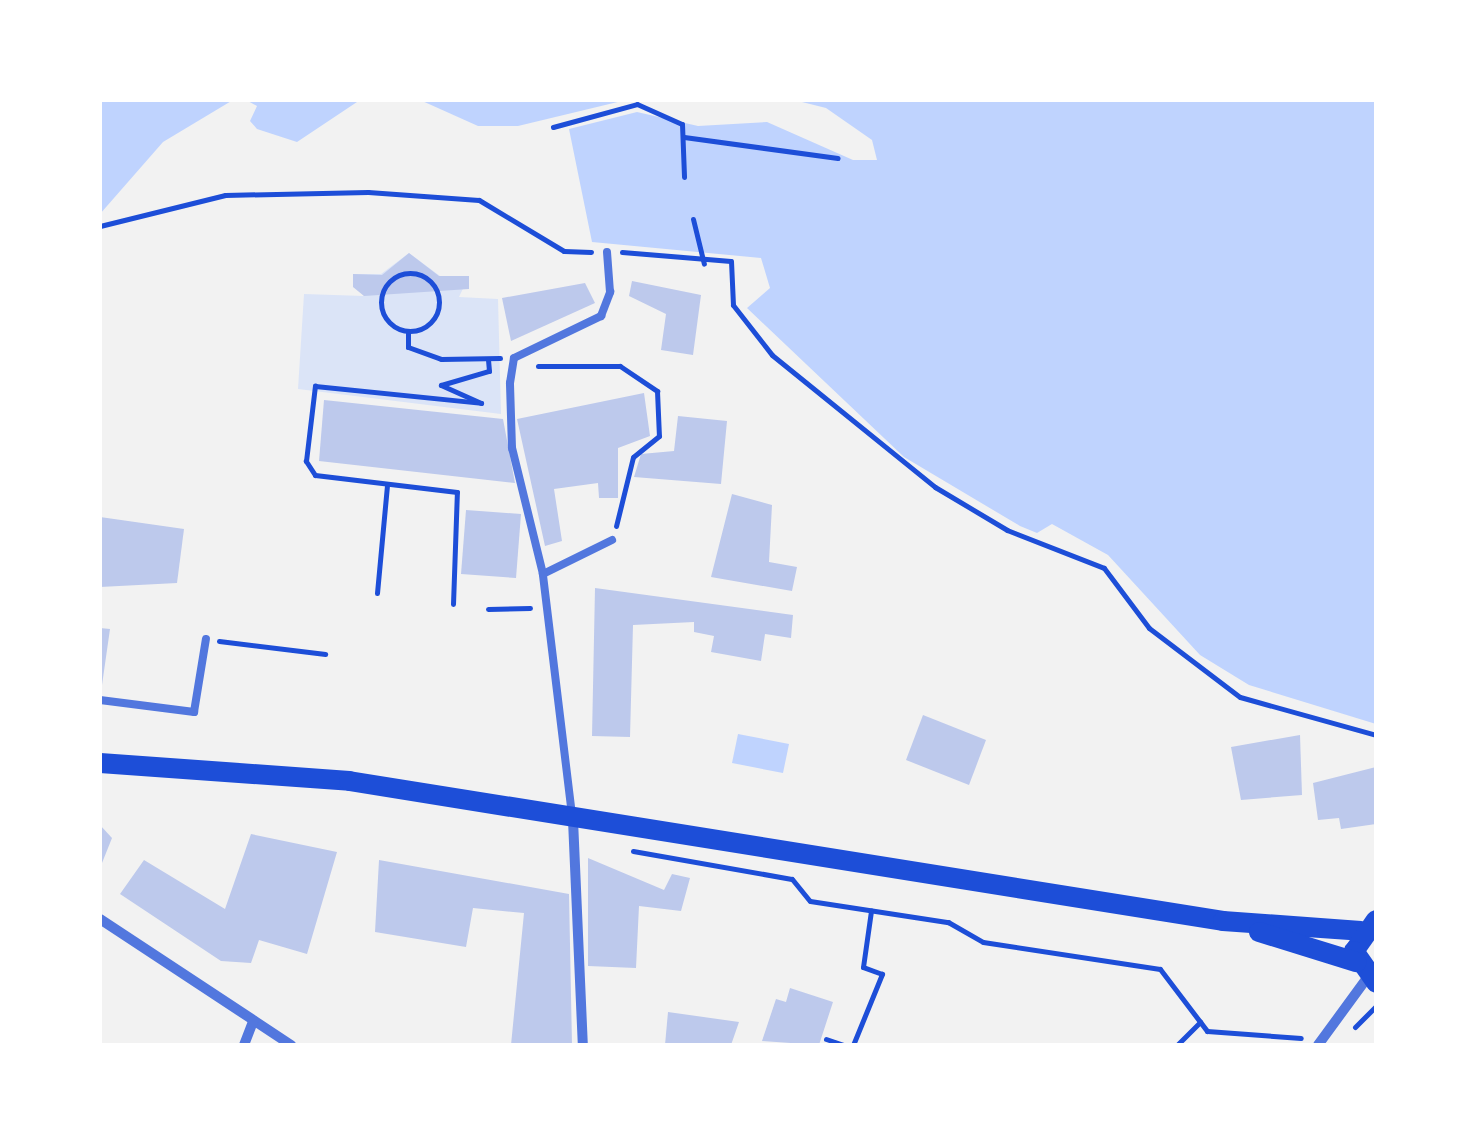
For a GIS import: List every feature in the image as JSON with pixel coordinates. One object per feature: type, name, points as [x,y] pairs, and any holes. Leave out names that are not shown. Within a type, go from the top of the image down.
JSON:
[{"type":"main road","points":[[100,763],[349,781],[573,820],[1224,921],[1368,925],[1366,974],[1224,921]]},
{"type":"main road","points":[[100,776],[156,770]]},
{"type":"street","points":[[573,820],[583,1045]]},
{"type":"street","points":[[100,919],[291,1045]]},
{"type":"street","points":[[1320,1042],[1366,974]]},
{"type":"street","points":[[244,1045],[254,1021]]},
{"type":"lane","points":[[573,820],[543,574],[512,448],[511,374],[514,359],[600,316],[610,292],[607,252]]},
{"type":"lane","points":[[543,574],[612,540]]},
{"type":"lane","points":[[100,700],[194,712],[206,639]]},
{"type":"path","points":[[553,127],[637,104],[682,124],[684,177]]},
{"type":"path","points":[[684,137],[838,158]]},
{"type":"path","points":[[100,226],[225,195],[368,192],[480,200],[564,251],[607,252]]},
{"type":"path","points":[[693,220],[704,264]]},
{"type":"path","points":[[641,251],[732,260],[734,305],[772,356],[935,487],[1006,530],[1104,568],[1150,628],[1240,697],[1376,735]]},
{"type":"path","points":[[414,272],[440,300],[427,326],[408,331],[390,324],[380,297],[388,281],[414,272]]},
{"type":"path","points":[[408,331],[408,347],[441,359],[514,359]]},
{"type":"path","points":[[452,604],[458,492],[314,475],[306,460],[314,386],[481,403],[441,385],[489,371],[488,359]]},
{"type":"path","points":[[511,374],[620,366],[658,392],[659,436],[633,457],[612,540]]},
{"type":"path","points":[[376,593],[387,485]]},
{"type":"path","points":[[488,609],[546,607]]},
{"type":"path","points":[[206,639],[325,654]]},
{"type":"path","points":[[617,842],[647,858],[792,879],[810,901],[948,922],[983,942],[1160,970],[1200,1022],[1294,1044],[1340,1042],[1376,1006]]},
{"type":"path","points":[[853,1045],[882,974],[863,967],[871,910]]},
{"type":"path","points":[[1178,1045],[1200,1022]]},
{"type":"path","points":[[826,1039],[844,1045]]},
{"type":"shaded area","points":[[409,253],[440,276],[469,276],[459,297],[498,299],[501,414],[298,389],[304,294],[364,296],[353,274],[381,274]]},
{"type":"water","points":[[100,100],[233,100],[163,142],[100,214]]},
{"type":"water","points":[[246,100],[360,100],[297,142],[257,129],[250,121],[257,106]]},
{"type":"water","points":[[420,100],[626,100],[518,126],[478,126]]},
{"type":"water","points":[[794,100],[1376,100],[1376,724],[1249,685],[1200,655],[1108,555],[1052,524],[1037,533],[1020,526],[904,457],[747,308],[770,288],[761,258],[592,242],[569,129],[637,112],[698,126],[767,122],[853,160],[877,160],[872,140],[826,108]]},
{"type":"water","points":[[738,734],[789,744],[783,773],[732,763]]},
{"type":"building","points":[[409,253],[439,276],[469,276],[469,289],[364,296],[353,287],[353,274],[382,275]]},
{"type":"building","points":[[632,281],[701,295],[693,355],[661,350],[666,314],[629,296]]},
{"type":"building","points":[[585,283],[595,303],[511,341],[502,298]]},
{"type":"building","points":[[644,393],[650,436],[618,448],[618,498],[599,498],[598,483],[554,489],[562,541],[545,546],[517,419]]},
{"type":"building","points":[[324,400],[503,419],[515,483],[319,461]]},
{"type":"building","points":[[678,416],[727,421],[721,484],[634,477],[641,454],[674,451]]},
{"type":"building","points":[[732,494],[772,505],[769,562],[797,567],[792,591],[711,577]]},
{"type":"building","points":[[466,510],[521,514],[516,578],[461,574]]},
{"type":"building","points":[[100,517],[184,529],[177,583],[100,587]]},
{"type":"building","points":[[595,588],[793,615],[791,638],[765,634],[761,661],[711,652],[714,636],[694,632],[694,622],[633,625],[630,737],[592,736]]},
{"type":"building","points":[[100,628],[110,629],[102,685],[100,685]]},
{"type":"building","points":[[923,715],[986,740],[969,785],[906,760]]},
{"type":"building","points":[[1300,735],[1302,795],[1241,800],[1231,747]]},
{"type":"building","points":[[1376,767],[1376,824],[1341,829],[1339,818],[1318,820],[1313,783]]},
{"type":"building","points":[[100,825],[112,838],[100,868]]},
{"type":"building","points":[[251,834],[337,852],[307,954],[259,940],[251,963],[221,961],[120,894],[144,860],[225,909]]},
{"type":"building","points":[[588,858],[664,890],[672,874],[690,878],[681,911],[639,906],[636,968],[588,966]]},
{"type":"building","points":[[379,860],[569,894],[572,1045],[511,1045],[524,913],[473,908],[466,947],[375,932]]},
{"type":"building","points":[[790,988],[833,1002],[819,1045],[762,1041],[776,999],[786,1002]]},
{"type":"building","points":[[668,1012],[739,1022],[731,1045],[665,1045]]}]
